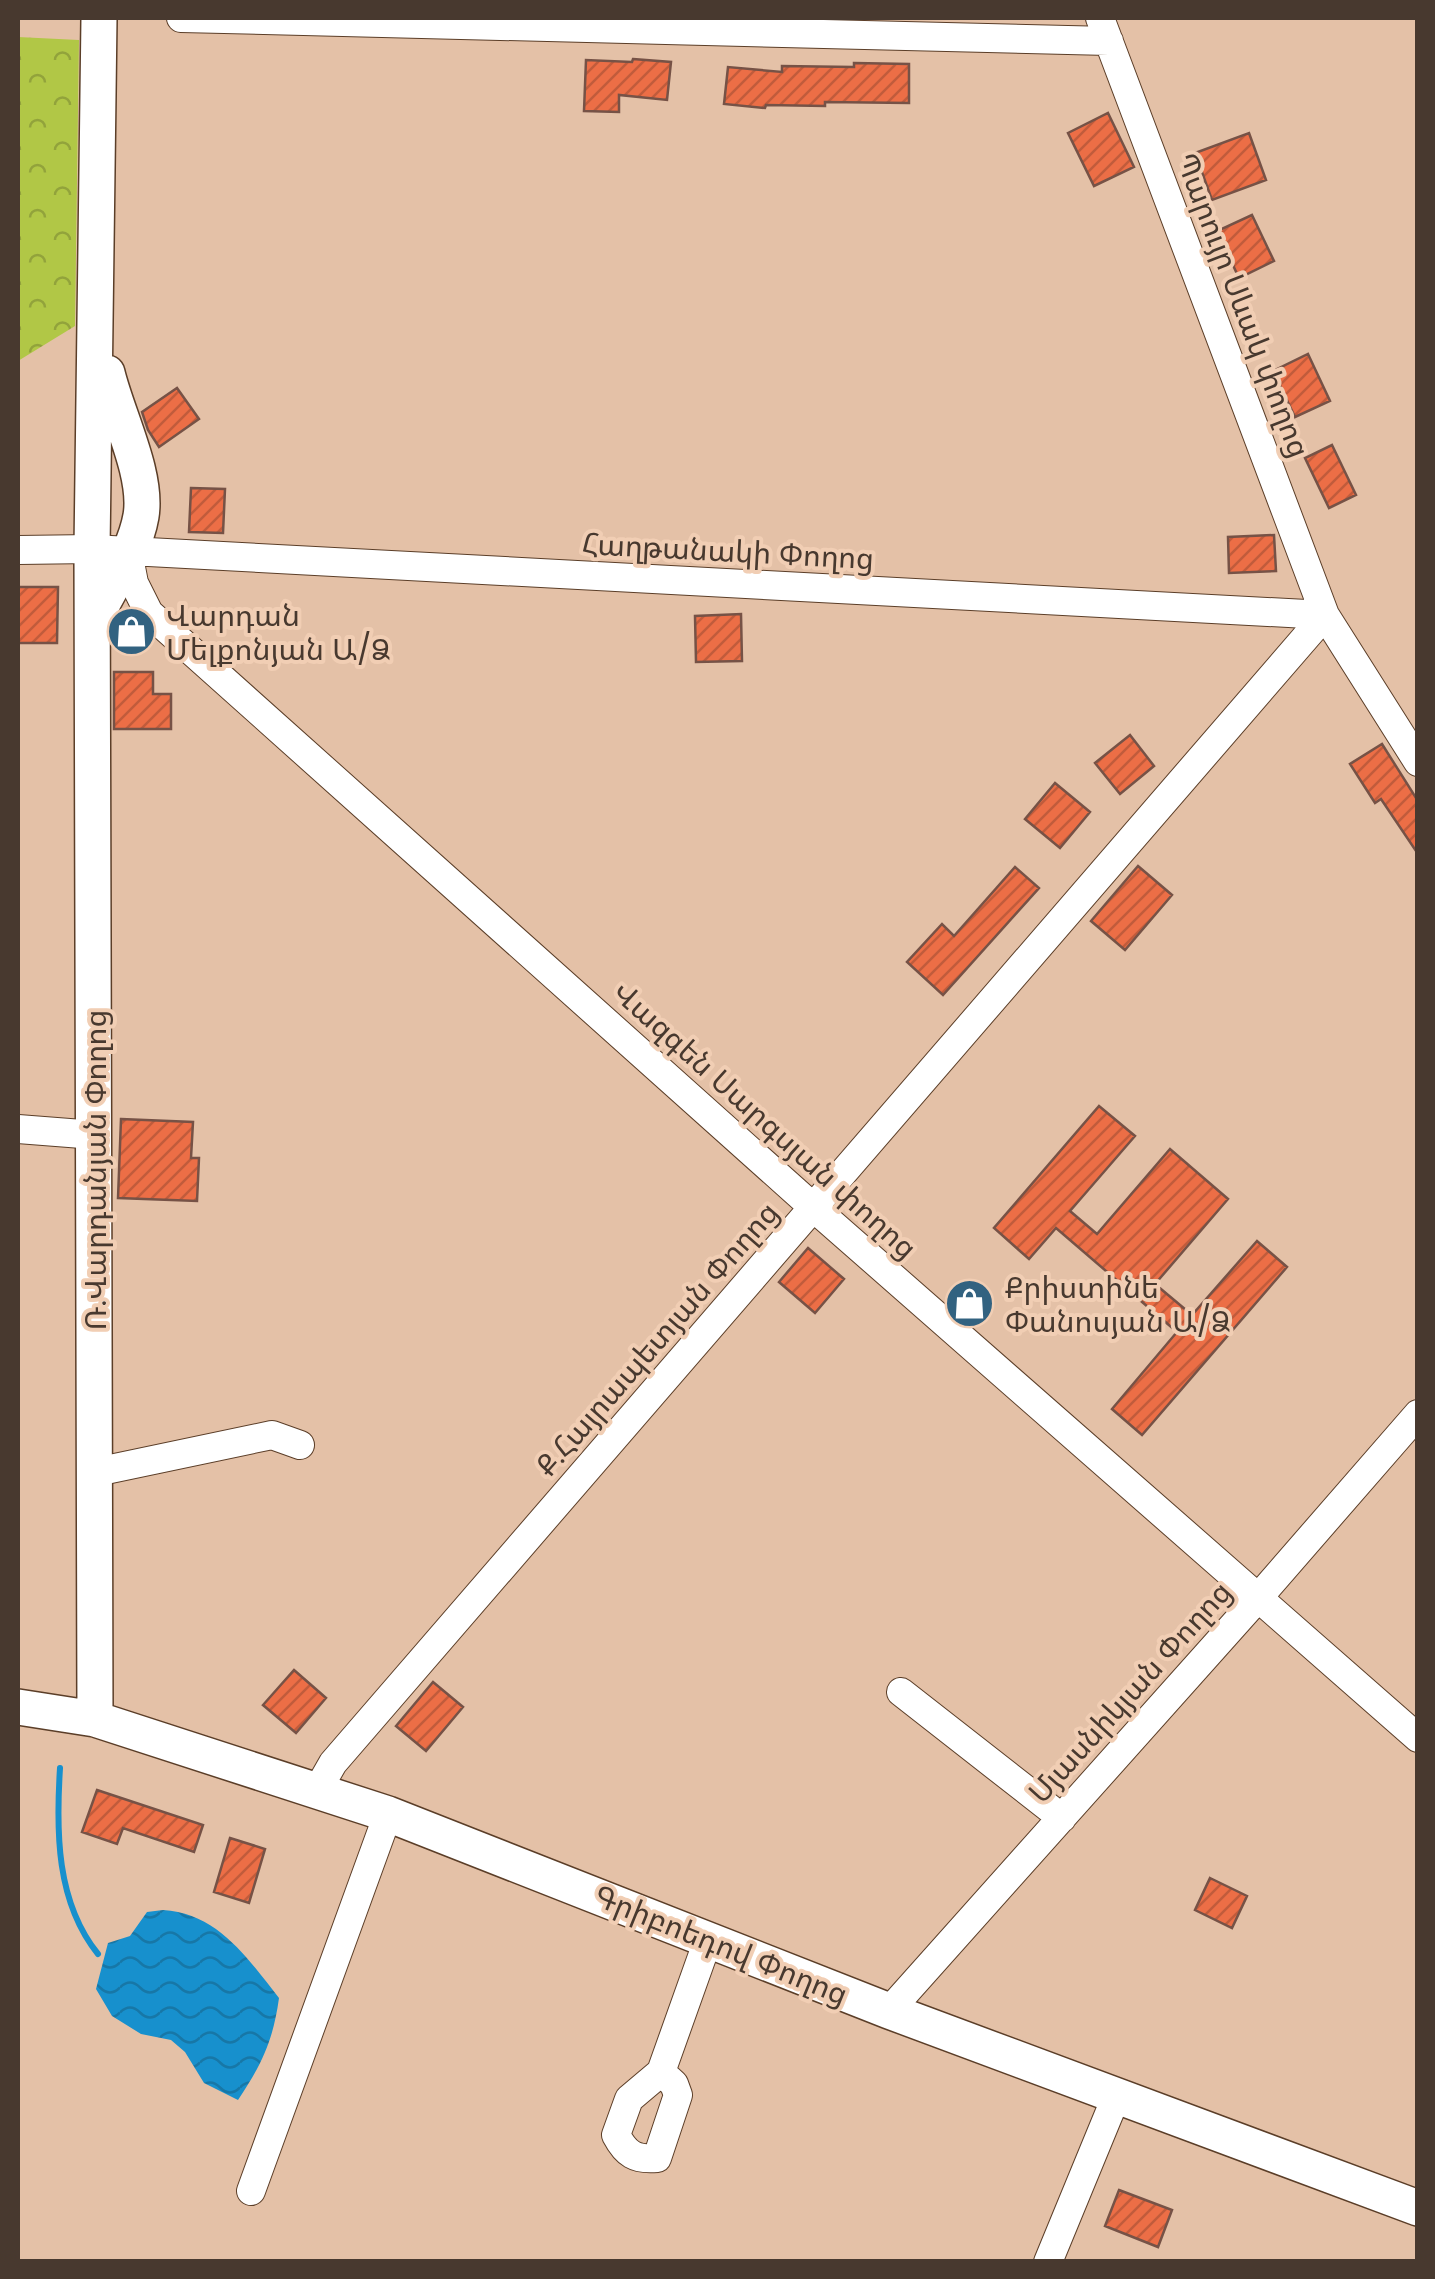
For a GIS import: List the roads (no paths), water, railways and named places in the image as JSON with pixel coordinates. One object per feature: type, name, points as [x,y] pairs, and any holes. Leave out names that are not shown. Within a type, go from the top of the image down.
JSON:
[{"type":"main road","points":[[94,622],[141,516],[139,476],[115,406],[96,328],[99,18]]},
{"type":"main road","name":"Ռ.Վարդանյան Փողոց","points":[[95,1719],[92,549],[96,328]]},
{"type":"main road","name":"Գրիբոեդով Փողոց","points":[[18,1707],[95,1719],[388,1814],[889,2012],[1418,2208]]},
{"type":"street","points":[[181,18],[1104,29]]},
{"type":"street","name":"Պարույր Սևակ փողոց","points":[[1104,29],[1325,615],[1418,762]]},
{"type":"street","points":[[18,550],[128,552]]},
{"type":"street","name":"Հաղթանակի Փողոց","points":[[128,552],[1325,615]]},
{"type":"street","name":"Վազգեն Սարգսյան փողոց","points":[[128,552],[134,583],[148,614],[814,1208],[1418,1738]]},
{"type":"street","name":"Ք.Հայրապետյան Փողոց","points":[[317,1791],[332,1763],[1325,615]]},
{"type":"street","points":[[18,1129],[95,1135]]},
{"type":"street","name":"Մյասնիկյան Փողոց","points":[[889,2012],[1418,1414]]},
{"type":"street","points":[[96,1472],[272,1435],[300,1445]]},
{"type":"street","points":[[901,1692],[1062,1818]]},
{"type":"street","points":[[251,2190],[388,1814]]},
{"type":"street","points":[[662,2072],[708,1940]]},
{"type":"street","points":[[1048,2262],[1116,2098]]},
{"type":"water","points":[[147,1912],[183,1913],[216,1929],[243,1954],[279,1998],[265,2052],[238,2100],[204,2083],[185,2052],[171,2040],[141,2034],[112,2016],[96,1989],[108,1943],[130,1936]]},
{"type":"waterway","points":[[60,1768],[59,1841],[66,1889],[84,1934],[98,1954]]},
{"type":"place","name":"Վարդան Մելքոնյան Ա/Ձ","points":[[131,632]]},
{"type":"place","name":"Քրիստինե Փանոսյան Ա/Ձ","points":[[970,1304]]}]
